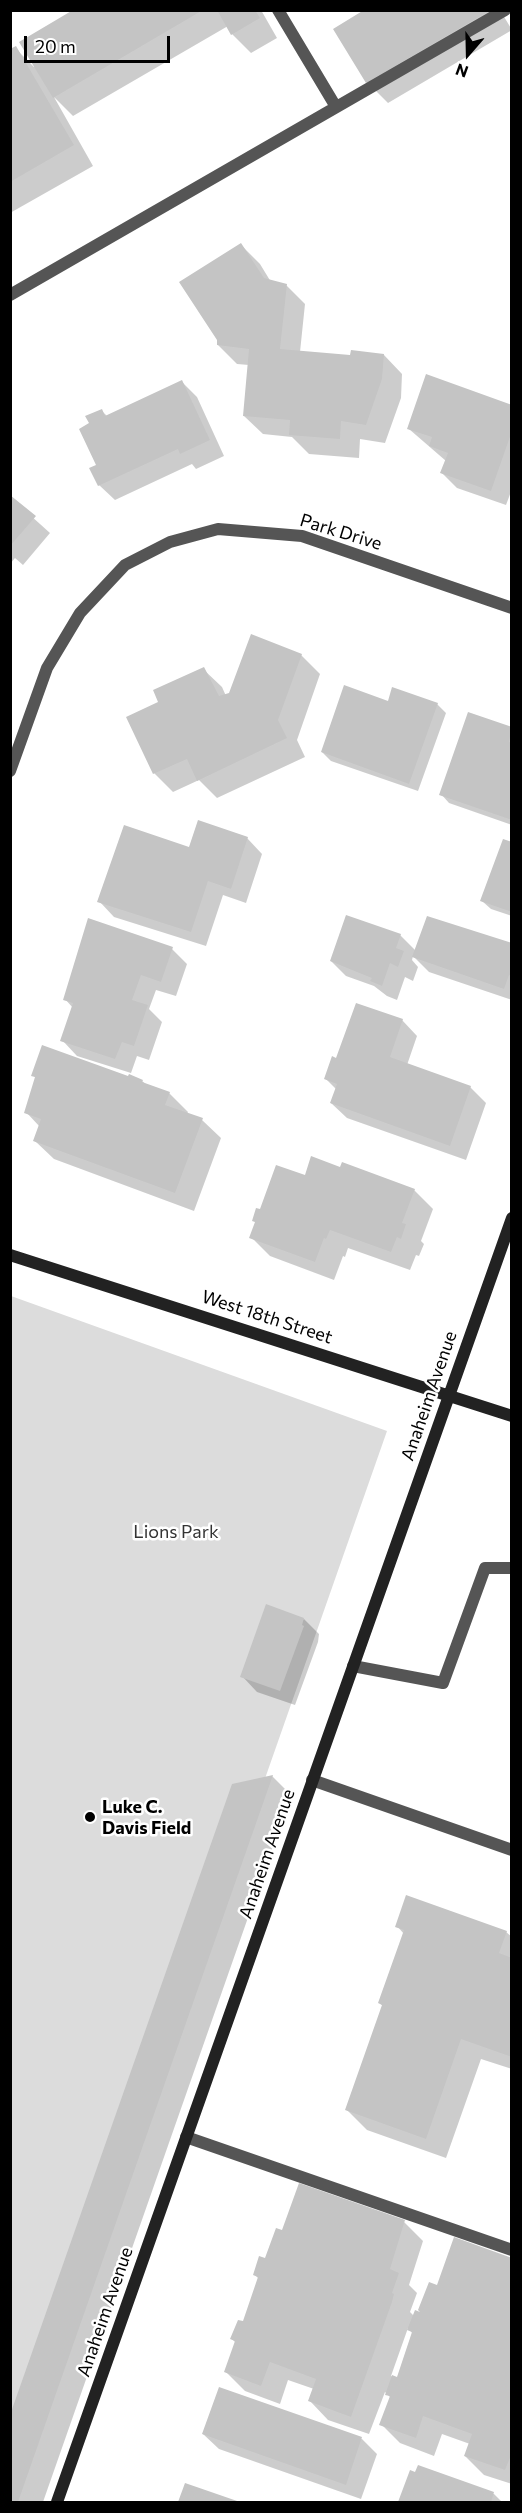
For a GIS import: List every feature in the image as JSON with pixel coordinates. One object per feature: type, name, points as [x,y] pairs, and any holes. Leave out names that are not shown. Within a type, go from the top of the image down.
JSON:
[{"type":"street","points":[[278,10],[336,107]]},
{"type":"street","points":[[10,295],[505,10]]},
{"type":"street","name":"Park Drive","points":[[10,771],[47,668],[80,613],[125,565],[170,542],[218,529],[302,536],[512,608]]},
{"type":"street","name":"Anaheim Avenue","points":[[57,2502],[512,1218]]},
{"type":"street","name":"West 18th Street","points":[[10,1255],[512,1416]]},
{"type":"street","points":[[353,1666],[443,1683],[485,1568],[512,1568]]},
{"type":"street","points":[[312,1780],[512,1850]]},
{"type":"street","points":[[186,2137],[512,2250]]},
{"type":"green space","name":"Lions Park","points":[[11,1296],[387,1431],[11,2502]]},
{"type":"building","points":[[73,10],[203,10],[53,98],[19,42]]},
{"type":"building","points":[[217,10],[255,10],[260,18],[231,35]]},
{"type":"building","points":[[364,10],[491,10],[366,83],[333,29]]},
{"type":"building","points":[[16,46],[74,145],[10,182],[10,49]]},
{"type":"building","points":[[241,243],[264,278],[287,284],[280,349],[350,355],[351,350],[384,354],[382,379],[366,425],[341,421],[340,439],[289,435],[290,420],[243,416],[249,349],[217,345],[217,340],[179,282]]},
{"type":"building","points":[[426,374],[512,405],[512,431],[491,491],[440,473],[448,453],[429,446],[432,437],[407,429]]},
{"type":"building","points":[[182,380],[210,440],[180,454],[178,449],[98,486],[89,468],[96,465],[79,429],[89,423],[85,416],[102,409],[105,416]]},
{"type":"building","points":[[10,495],[36,516],[10,546]]},
{"type":"building","points":[[251,634],[302,654],[278,720],[287,738],[197,781],[187,759],[153,774],[126,717],[158,702],[153,690],[204,667],[219,696],[229,693]]},
{"type":"building","points":[[344,685],[388,701],[392,687],[438,703],[409,784],[321,752]]},
{"type":"building","points":[[468,712],[512,727],[509,742],[512,743],[512,820],[439,795]]},
{"type":"building","points":[[198,820],[248,837],[231,889],[208,881],[191,932],[97,902],[124,825],[189,847]]},
{"type":"building","points":[[503,839],[512,842],[512,912],[480,901]]},
{"type":"building","points":[[346,915],[401,934],[396,948],[404,951],[398,967],[390,963],[382,986],[370,981],[372,978],[330,961]]},
{"type":"building","points":[[427,916],[512,943],[512,976],[509,975],[504,989],[412,957]]},
{"type":"building","points":[[88,918],[173,947],[161,982],[141,975],[132,1000],[148,1005],[134,1046],[122,1042],[115,1059],[60,1041],[73,1003],[63,1000]]},
{"type":"building","points":[[356,1003],[403,1019],[390,1057],[471,1086],[450,1146],[330,1103],[337,1084],[324,1079],[332,1056],[336,1058]]},
{"type":"building","points":[[42,1045],[128,1076],[129,1074],[143,1080],[142,1082],[170,1092],[165,1105],[203,1118],[175,1193],[33,1141],[41,1119],[24,1113],[35,1077],[31,1076]]},
{"type":"building","points":[[311,1156],[340,1167],[342,1162],[415,1189],[402,1223],[406,1224],[401,1239],[397,1237],[391,1252],[330,1230],[326,1239],[324,1238],[315,1262],[249,1238],[255,1222],[252,1221],[256,1208],[260,1209],[276,1165],[305,1175]]},
{"type":"building","points":[[266,1604],[304,1618],[302,1625],[304,1626],[280,1691],[240,1677]]},
{"type":"building","points":[[273,1775],[18,2502],[10,2502],[10,2415],[232,1784]]},
{"type":"building","points":[[406,1895],[507,1931],[499,1953],[512,1958],[512,2057],[461,2039],[426,2139],[345,2110],[382,2005],[378,2003],[404,1930],[395,1927]]},
{"type":"building","points":[[299,2183],[405,2220],[390,2269],[399,2273],[392,2293],[394,2294],[392,2302],[351,2417],[308,2401],[316,2379],[270,2362],[261,2386],[224,2372],[235,2341],[230,2339],[238,2320],[243,2321],[258,2277],[253,2275],[259,2256],[265,2258],[276,2228],[282,2230]]},
{"type":"building","points":[[454,2237],[512,2258],[512,2453],[505,2470],[464,2456],[472,2434],[423,2416],[416,2438],[379,2425],[390,2396],[385,2395],[392,2375],[397,2377],[412,2332],[407,2330],[415,2310],[420,2312],[418,2310],[429,2282],[437,2285]]},
{"type":"building","points":[[219,2387],[362,2437],[346,2485],[202,2434]]},
{"type":"building","points":[[418,2465],[494,2492],[491,2502],[398,2502],[410,2470],[415,2472]]},
{"type":"building","points":[[185,2483],[240,2502],[178,2502]]},
{"type":"place","name":"Luke C. Davis Field","points":[[90,1817]]}]
